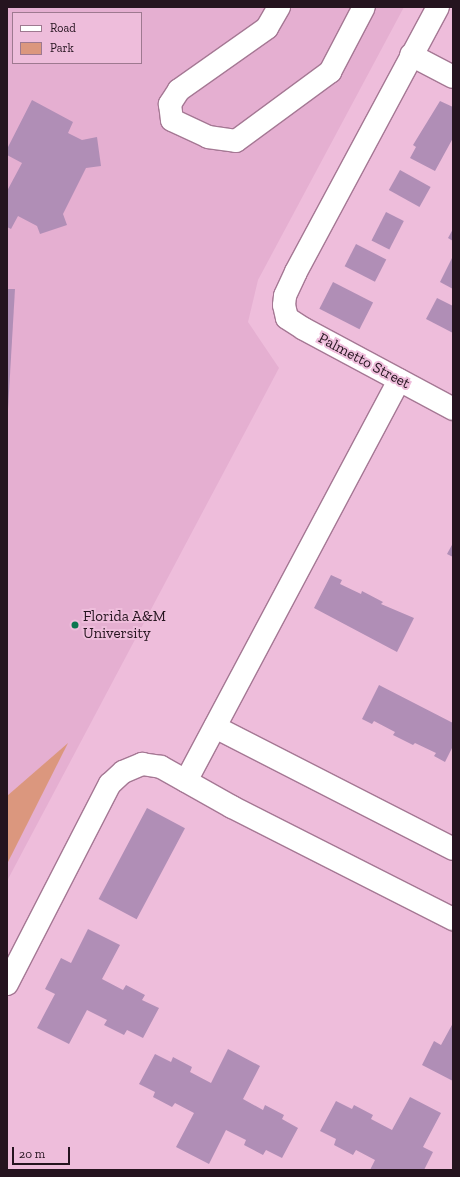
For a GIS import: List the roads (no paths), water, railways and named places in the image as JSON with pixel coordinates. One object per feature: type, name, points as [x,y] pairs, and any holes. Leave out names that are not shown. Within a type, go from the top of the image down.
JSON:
[{"type":"street","points":[[279,7],[267,28],[179,90],[170,104],[172,120],[208,137],[236,141],[330,72],[364,7]]},
{"type":"street","points":[[438,7],[411,55],[453,77]]},
{"type":"street","name":"Palmetto Street","points":[[411,55],[296,272],[285,296],[284,306],[287,318],[304,329],[453,409]]},
{"type":"street","points":[[186,782],[399,380]]},
{"type":"street","points":[[215,727],[453,849]]},
{"type":"street","points":[[7,984],[110,784],[123,772],[142,764],[161,767],[186,782],[453,919]]},
{"type":"place","name":"Florida A&M University","points":[[75,625]]}]
